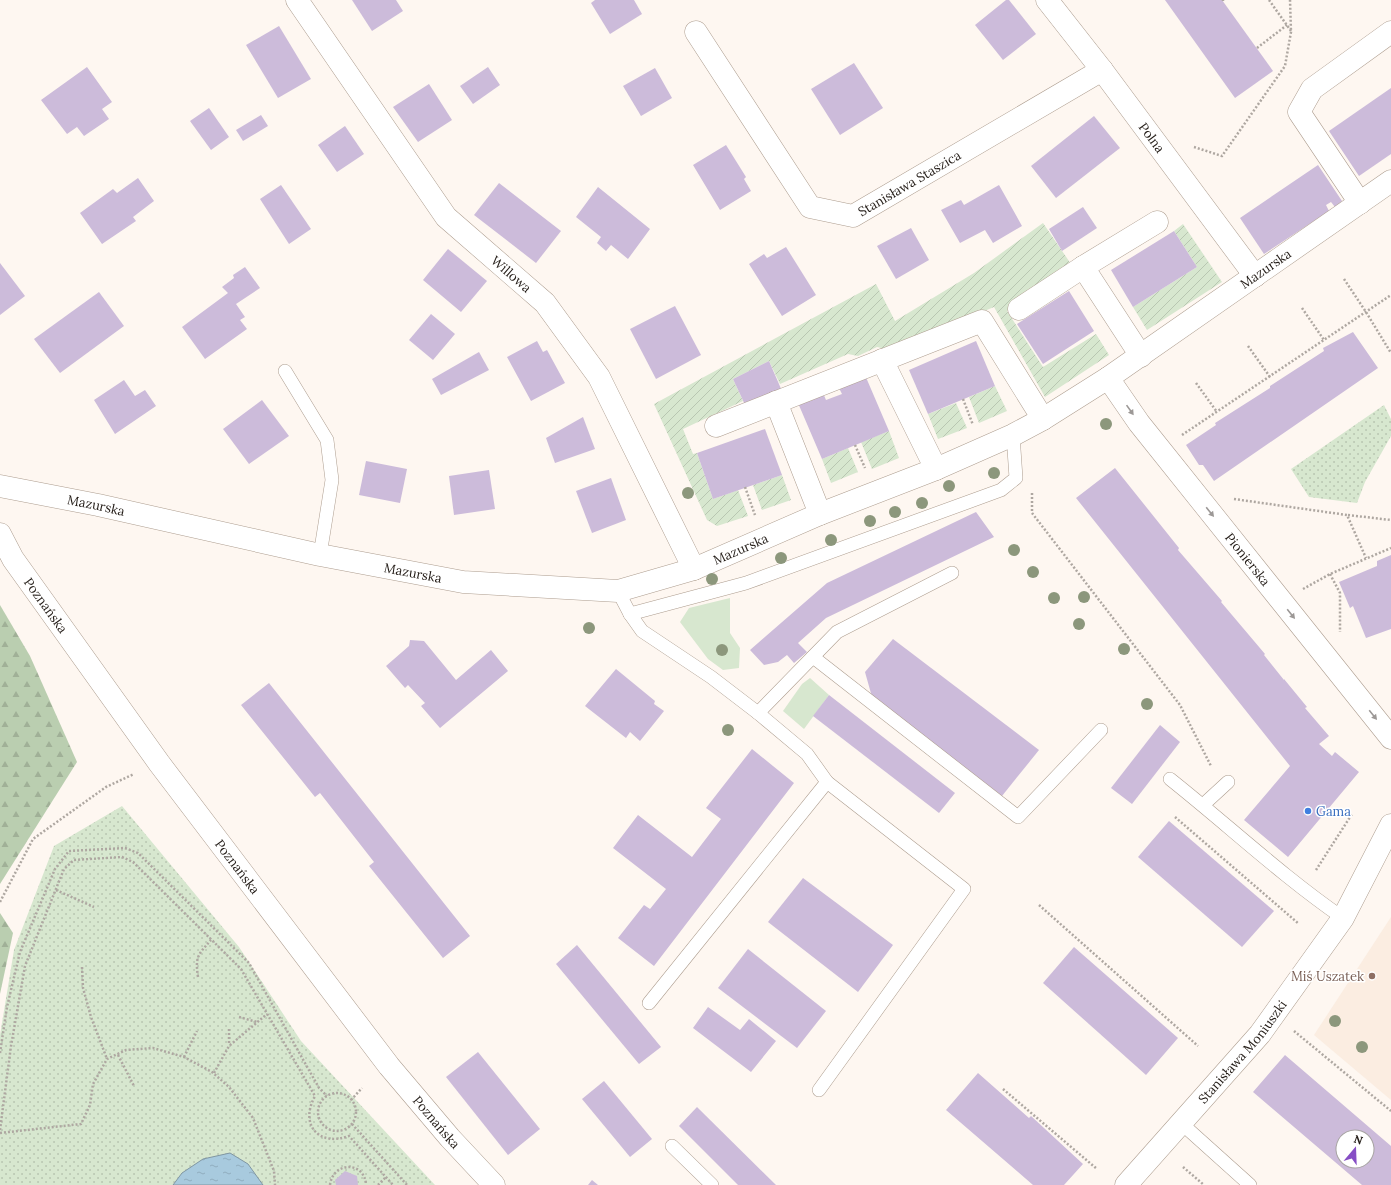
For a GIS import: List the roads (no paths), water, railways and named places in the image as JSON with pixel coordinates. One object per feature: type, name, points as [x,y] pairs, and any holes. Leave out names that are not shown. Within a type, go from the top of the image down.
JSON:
[{"type":"street","name":"Willowa","points":[[297,0],[446,217],[545,303],[599,377],[694,569]]},
{"type":"street","name":"Polna","points":[[1047,0],[1102,70],[1255,276]]},
{"type":"street","name":"Stanisława Staszica","points":[[696,32],[810,207],[852,216],[1102,70]]},
{"type":"street","points":[[1360,203],[1299,112],[1312,89],[1391,32]]},
{"type":"street","name":"Mazurska","points":[[0,486],[98,505],[320,554],[463,582],[618,591],[694,569],[820,514],[936,469],[1013,435],[1108,378],[1141,356],[1391,181]]},
{"type":"street","points":[[1019,310],[1083,267],[1157,222]]},
{"type":"street","points":[[1083,267],[1141,356]]},
{"type":"street","points":[[716,426],[982,321],[1043,418]]},
{"type":"street","points":[[882,360],[936,469]]},
{"type":"street","name":"Pionierska","points":[[1108,378],[1139,423],[1391,738]]},
{"type":"street","points":[[776,402],[820,514]]},
{"type":"street","name":"Poznańska","points":[[0,534],[13,559],[159,762],[389,1066],[450,1138],[494,1185]]},
{"type":"street","name":"Stanisława Moniuszki","points":[[1126,1185],[1260,1034],[1343,918],[1391,825]]},
{"type":"lane","points":[[285,371],[327,440],[332,480],[320,554]]},
{"type":"lane","points":[[630,614],[746,583],[1001,490],[1016,478],[1013,435]]},
{"type":"lane","points":[[758,713],[837,632],[952,573]]},
{"type":"lane","points":[[618,591],[630,614],[642,631],[711,677],[758,713],[807,754],[827,782],[964,889],[819,1090]]},
{"type":"lane","points":[[813,656],[1018,817],[1101,730]]},
{"type":"lane","points":[[1170,779],[1311,896],[1343,918]]},
{"type":"lane","points":[[649,1003],[827,782]]},
{"type":"lane","points":[[1203,805],[1228,782]]},
{"type":"lane","points":[[1181,1123],[1250,1185]]},
{"type":"lane","points":[[672,1146],[712,1185]]},
{"type":"water","points":[[230,1153],[248,1164],[263,1185],[173,1185],[182,1173],[203,1159]]},
{"type":"place","name":"Gama","points":[[1308,811]]},
{"type":"place","name":"Miś Uszatek","points":[[1372,976]]}]
